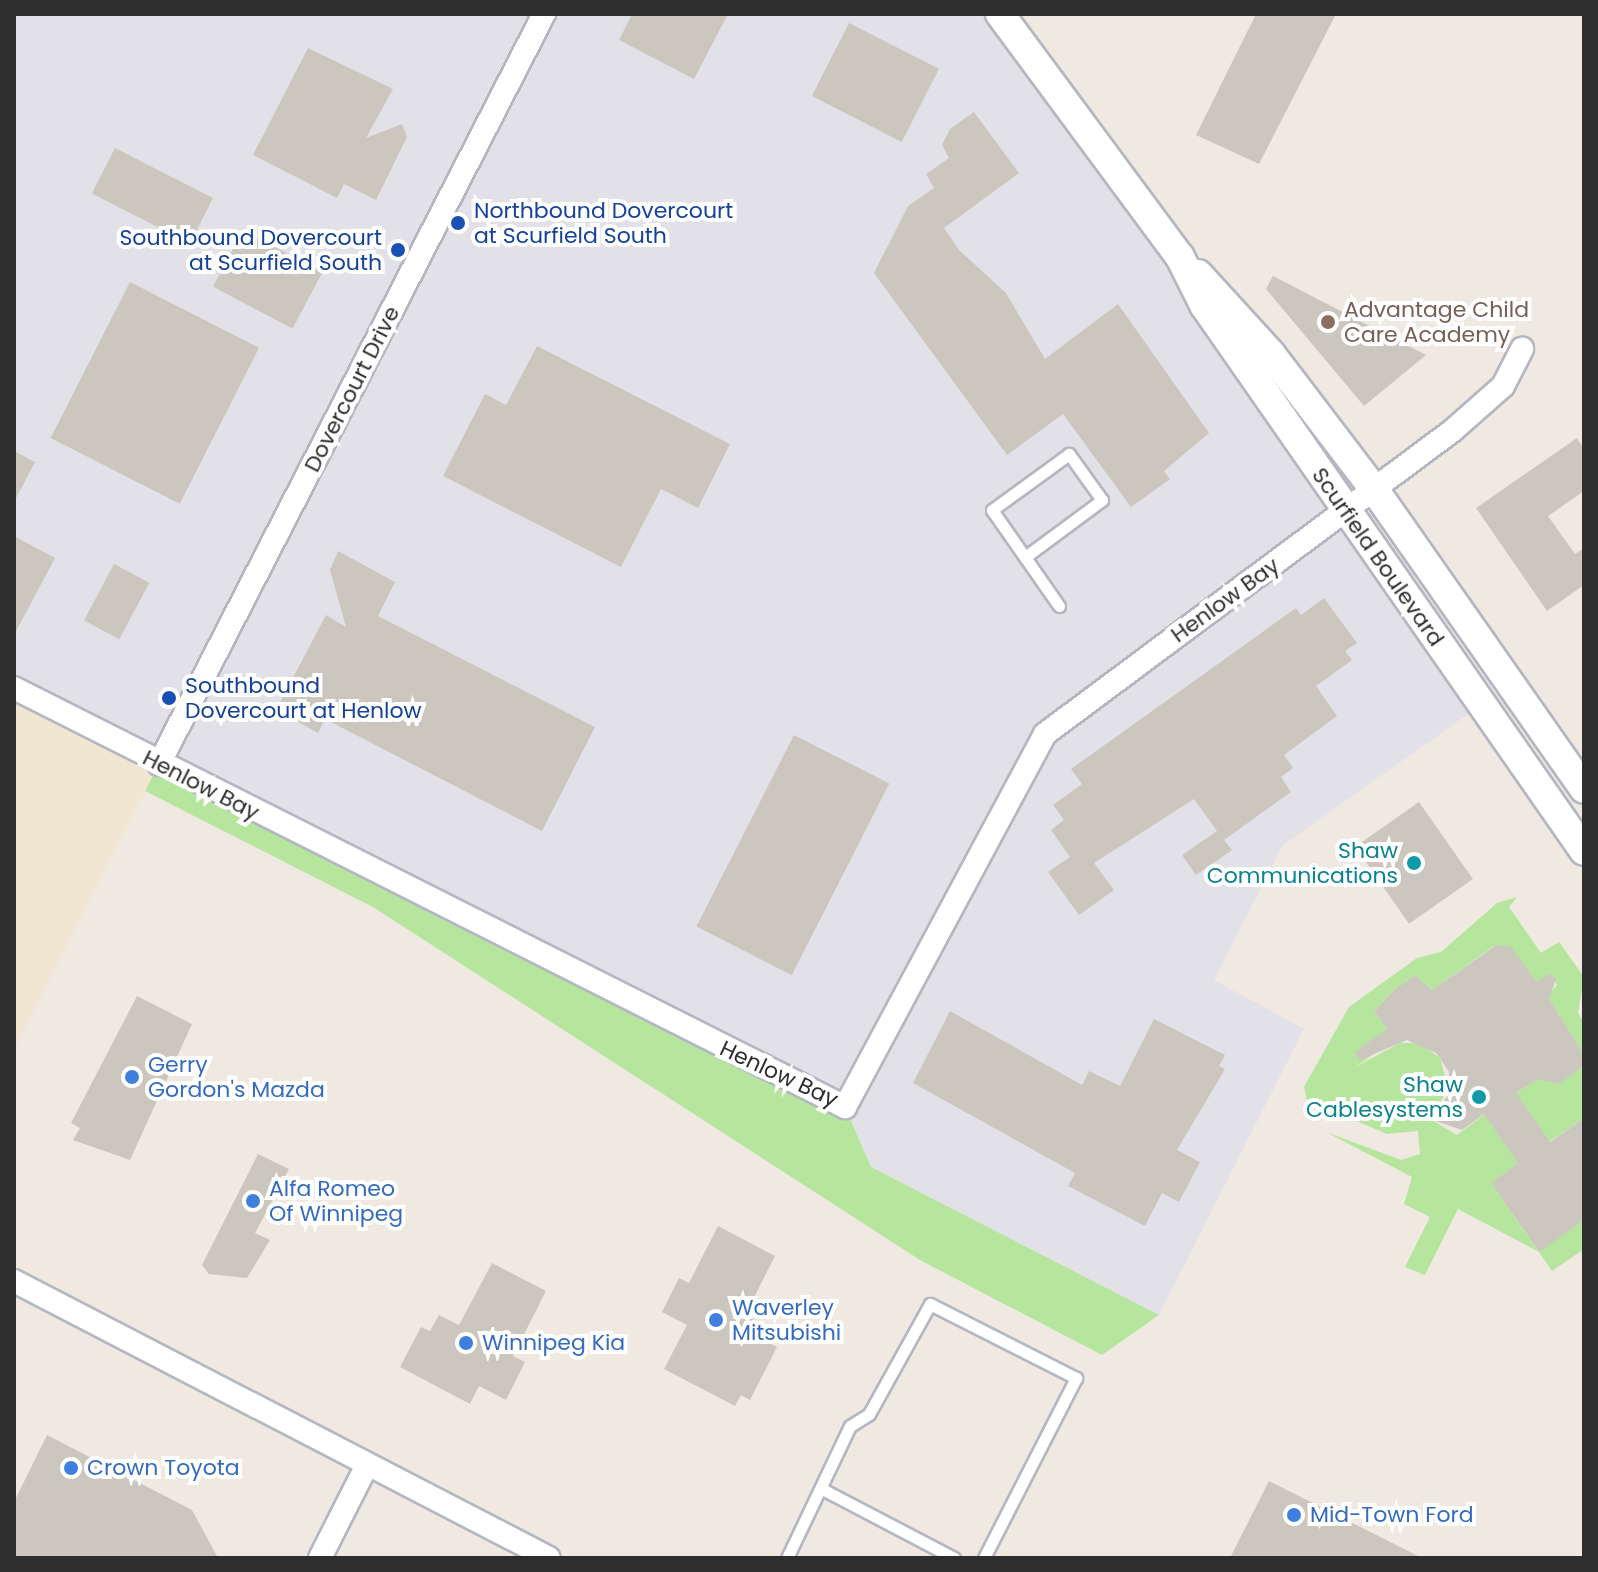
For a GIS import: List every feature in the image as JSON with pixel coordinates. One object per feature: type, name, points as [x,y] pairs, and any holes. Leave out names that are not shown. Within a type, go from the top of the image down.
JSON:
[{"type":"street","name":"Dovercourt Drive","points":[[159,764],[544,14]]},
{"type":"street","name":"Scurfield Boulevard","points":[[1000,14],[1180,257],[1270,352],[1374,489],[1584,789]]},
{"type":"street","name":"Scurfield Boulevard","points":[[1180,257],[1204,305],[1584,851]]},
{"type":"street","name":"Henlow Bay","points":[[14,688],[159,764],[845,1107],[1045,734],[1483,405],[1522,349]]},
{"type":"street","points":[[14,1281],[366,1467],[549,1558]]},
{"type":"street","points":[[320,1558],[366,1467]]},
{"type":"lane","points":[[1025,557],[1102,500],[1069,454],[992,510],[1059,606]]},
{"type":"lane","points":[[787,1558],[824,1490],[850,1426],[869,1414],[930,1304],[1076,1378],[984,1558]]},
{"type":"lane","points":[[824,1490],[954,1558]]},
{"type":"shaded area","points":[[14,14],[1000,14],[1481,705],[1283,845],[1214,980],[1304,1029],[1159,1315],[871,1167],[845,1107],[14,688]]},
{"type":"shaded area","points":[[14,688],[159,764],[14,1050]]},
{"type":"green space","points":[[159,764],[845,1107],[871,1167],[1159,1315],[1102,1355],[920,1260],[373,907],[145,791]]},
{"type":"green space","points":[[1517,897],[1509,907],[1541,953],[1559,942],[1584,977],[1578,1013],[1584,1022],[1584,1054],[1547,996],[1557,985],[1551,975],[1537,982],[1509,946],[1494,946],[1432,990],[1415,975],[1395,989],[1374,1011],[1387,1029],[1381,1049],[1355,1067],[1400,1043],[1420,1043],[1440,1058],[1448,1087],[1432,1120],[1457,1135],[1494,1107],[1492,1126],[1524,1159],[1491,1183],[1538,1251],[1584,1220],[1584,1249],[1552,1271],[1539,1252],[1458,1209],[1425,1275],[1405,1267],[1430,1217],[1404,1204],[1412,1177],[1326,1132],[1401,1160],[1420,1154],[1418,1131],[1387,1134],[1307,1100],[1304,1087],[1349,1007],[1417,958],[1441,952],[1497,903]]},
{"type":"green space","points":[[1584,1054],[1584,1118],[1543,1146],[1504,1101],[1541,1076],[1559,1084],[1582,1066]]},
{"type":"building","points":[[632,14],[728,14],[694,79],[619,40]]},
{"type":"building","points":[[1256,14],[1336,14],[1259,164],[1196,135]]},
{"type":"building","points":[[849,23],[939,69],[902,142],[812,96]]},
{"type":"building","points":[[308,48],[393,89],[366,138],[402,124],[407,137],[376,200],[344,184],[337,198],[253,155]]},
{"type":"building","points":[[974,112],[1019,173],[944,228],[959,250],[1006,293],[1045,359],[1118,304],[1209,433],[1164,471],[1170,479],[1131,507],[1063,414],[1007,455],[874,273],[908,206],[934,188],[926,174],[949,158],[942,145],[950,129]]},
{"type":"building","points":[[115,148],[213,198],[190,243],[92,193]]},
{"type":"building","points":[[243,230],[322,272],[292,329],[213,287]]},
{"type":"building","name":"Advantage Child Care Academy","points":[[1273,276],[1426,355],[1364,406],[1266,289]]},
{"type":"building","points":[[130,282],[259,348],[180,504],[51,438]]},
{"type":"building","points":[[537,346],[730,444],[698,508],[661,489],[621,567],[443,476],[485,394],[506,405]]},
{"type":"building","points":[[1577,438],[1584,449],[1584,491],[1548,516],[1575,554],[1584,548],[1584,585],[1547,611],[1476,508]]},
{"type":"building","points":[[14,451],[35,462],[14,502]]},
{"type":"building","points":[[14,536],[55,558],[14,635]]},
{"type":"building","points":[[338,551],[395,582],[378,616],[595,727],[542,831],[325,719],[318,733],[276,710],[326,615],[346,627],[330,570]]},
{"type":"building","points":[[114,564],[149,583],[119,639],[84,621]]},
{"type":"building","points":[[1324,598],[1357,643],[1345,651],[1352,660],[1316,686],[1337,716],[1284,755],[1293,768],[1281,777],[1291,792],[1224,840],[1232,850],[1196,875],[1182,855],[1217,831],[1194,799],[1094,863],[1114,890],[1079,915],[1048,872],[1070,857],[1051,830],[1064,820],[1053,805],[1082,784],[1071,769],[1296,608],[1301,615]]},
{"type":"building","points":[[794,735],[889,784],[792,975],[696,927]]},
{"type":"building","name":"Shaw Communications","points":[[1419,802],[1473,879],[1409,924],[1355,847]]},
{"type":"building","name":"Shaw Cablesystems","points":[[1495,946],[1510,946],[1537,982],[1550,974],[1556,979],[1549,999],[1584,1054],[1583,1066],[1559,1084],[1537,1079],[1516,1093],[1550,1142],[1584,1118],[1584,1220],[1539,1252],[1491,1183],[1518,1163],[1484,1114],[1462,1130],[1432,1120],[1449,1093],[1449,1072],[1436,1053],[1407,1040],[1360,1060],[1355,1052],[1387,1029],[1374,1011],[1395,989],[1415,975],[1432,990]]},
{"type":"building","name":"Gerry Gordon's Mazda","points":[[137,996],[192,1024],[130,1160],[73,1140],[80,1128],[71,1123]]},
{"type":"building","points":[[950,1011],[1082,1085],[1089,1071],[1120,1086],[1154,1019],[1225,1055],[1219,1066],[1225,1069],[1177,1150],[1200,1162],[1179,1202],[1162,1193],[1145,1226],[1068,1186],[1075,1173],[913,1083]]},
{"type":"building","name":"Alfa Romeo Of Winnipeg","points":[[258,1154],[289,1169],[255,1233],[270,1240],[247,1278],[209,1274],[202,1265]]},
{"type":"building","name":"Waverley Mitsubishi","points":[[718,1226],[775,1256],[745,1315],[766,1326],[759,1338],[777,1347],[750,1400],[741,1395],[735,1406],[664,1369],[687,1325],[662,1312],[679,1278],[689,1283]]},
{"type":"building","name":"Winnipeg Kia","points":[[492,1263],[546,1291],[513,1356],[525,1362],[506,1400],[479,1386],[470,1404],[400,1367],[421,1327],[430,1331],[439,1315],[459,1325]]},
{"type":"building","name":"Crown Toyota","points":[[47,1435],[192,1510],[218,1558],[14,1558],[14,1502]]},
{"type":"building","name":"Mid-Town Ford","points":[[1269,1481],[1422,1558],[1230,1558]]},
{"type":"place","name":"Northbound Dovercourt at Scurfield South","points":[[458,223]]},
{"type":"place","name":"Southbound Dovercourt at Scurfield South","points":[[398,250]]},
{"type":"place","name":"Advantage Child Care Academy","points":[[1328,322]]},
{"type":"place","name":"Southbound Dovercourt at Henlow","points":[[169,698]]},
{"type":"place","name":"Shaw Communications","points":[[1414,863]]},
{"type":"place","name":"Gerry Gordon's Mazda","points":[[132,1077]]},
{"type":"place","name":"Shaw Cablesystems","points":[[1479,1097]]},
{"type":"place","name":"Alfa Romeo Of Winnipeg","points":[[253,1201]]},
{"type":"place","name":"Waverley Mitsubishi","points":[[716,1320]]},
{"type":"place","name":"Winnipeg Kia","points":[[466,1343]]},
{"type":"place","name":"Crown Toyota","points":[[71,1468]]},
{"type":"place","name":"Mid-Town Ford","points":[[1294,1515]]}]
